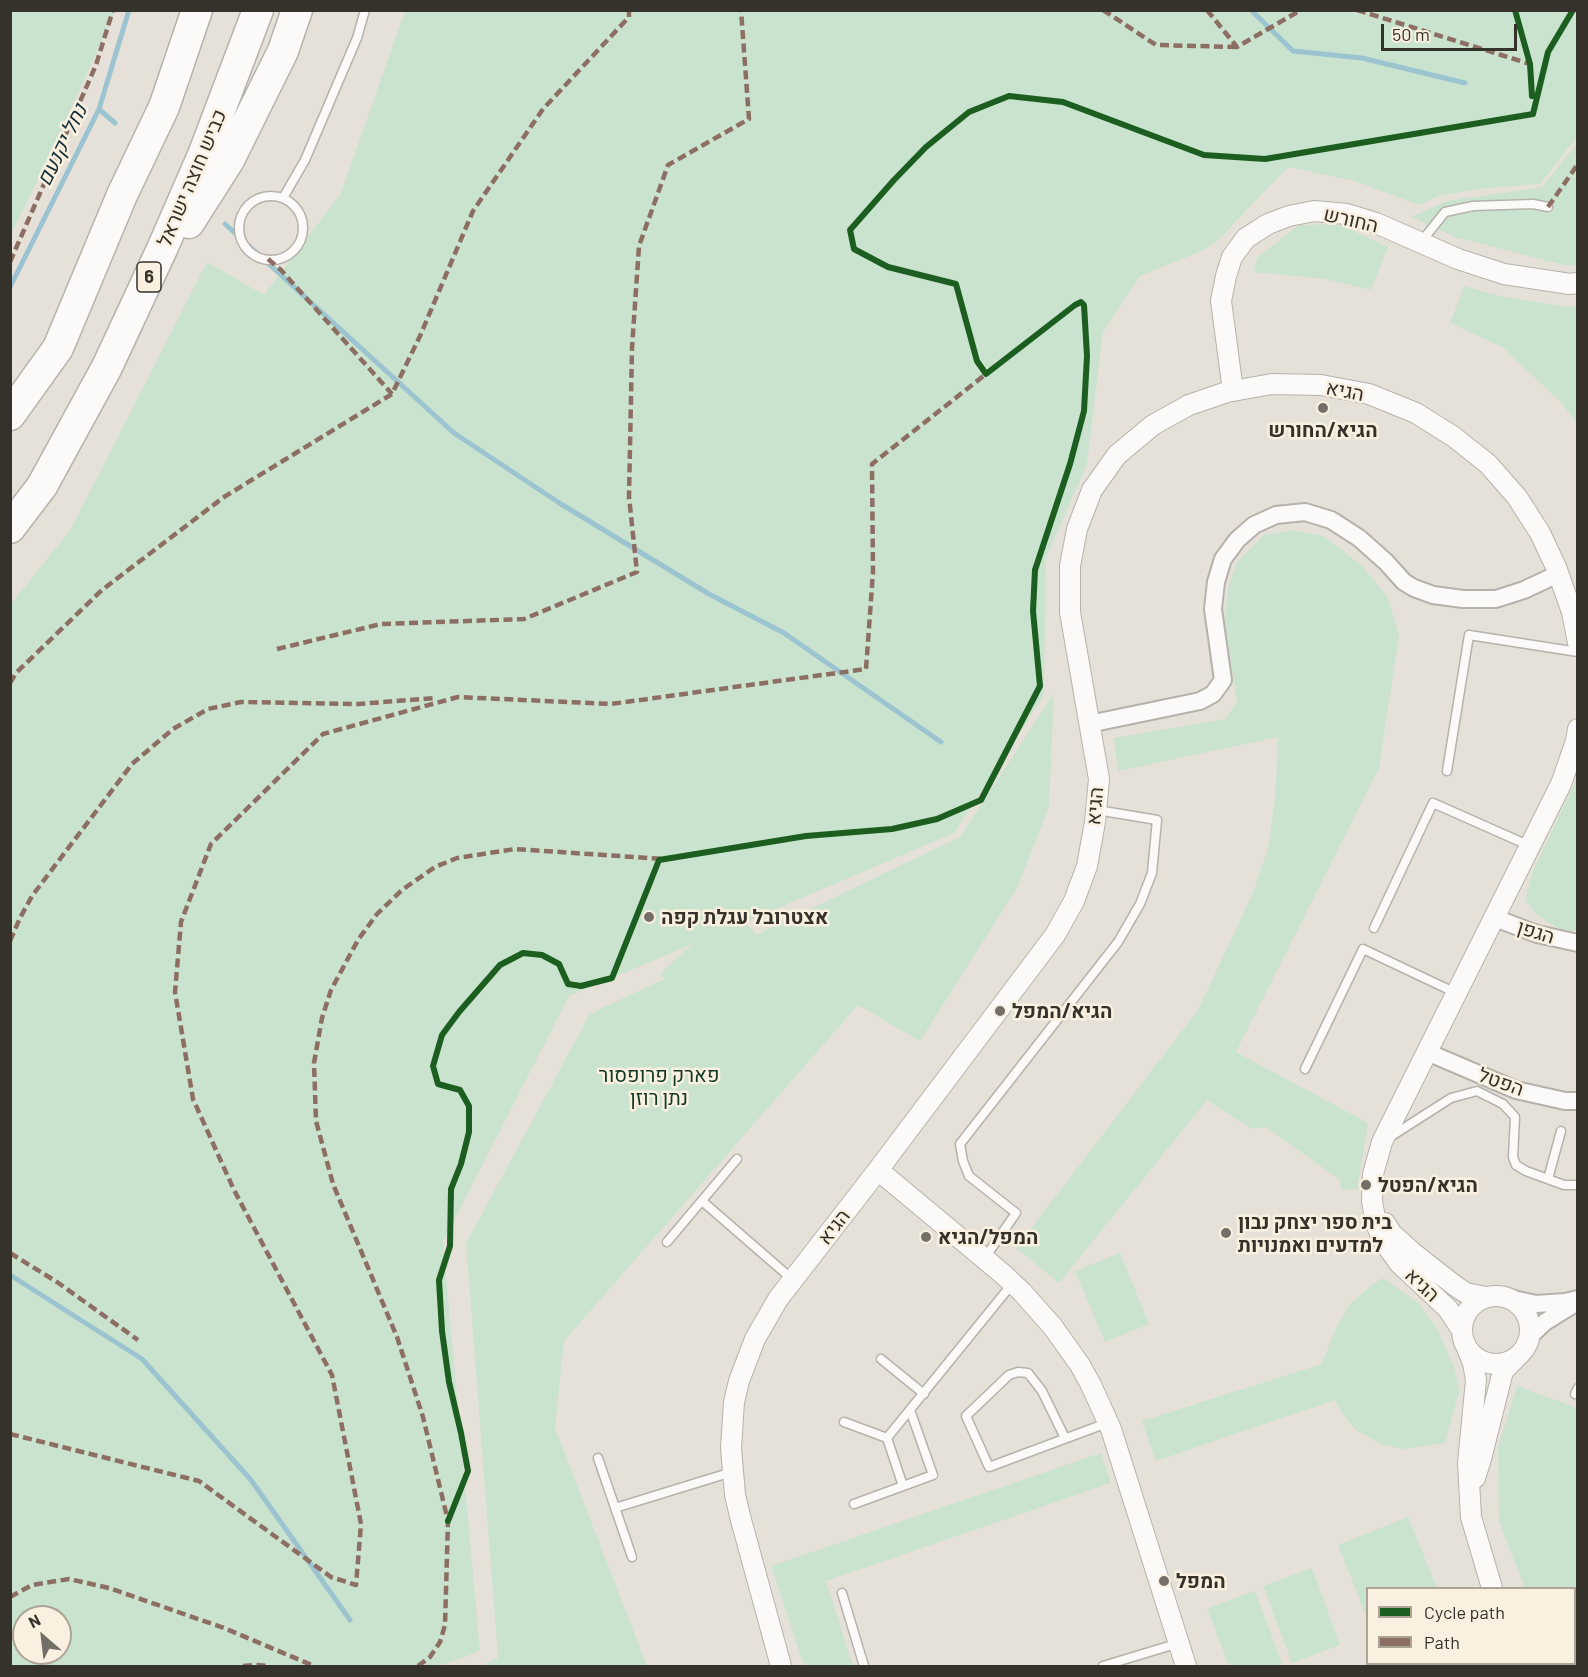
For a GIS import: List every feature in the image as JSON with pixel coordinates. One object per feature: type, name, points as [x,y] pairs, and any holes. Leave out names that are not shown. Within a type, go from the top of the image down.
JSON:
[{"type":"highway","points":[[10,415],[58,348],[122,195],[164,107],[197,10]]},
{"type":"highway","name":"כביש חוצה ישראל","points":[[10,528],[42,486],[107,367],[203,155],[258,10]]},
{"type":"highway","points":[[133,312],[229,160],[283,51],[297,10]]},
{"type":"street","name":"החורש","points":[[1233,391],[1221,301],[1232,257],[1246,238],[1268,224],[1289,216],[1314,211],[1347,214],[1376,223],[1458,259],[1504,274],[1570,284],[1578,283]]},
{"type":"street","name":"הגיא","points":[[782,1666],[741,1520],[732,1471],[732,1425],[739,1381],[755,1339],[766,1318],[1056,935],[1074,901],[1087,866],[1099,779],[1070,612],[1070,566],[1077,529],[1092,490],[1118,455],[1153,425],[1189,405],[1233,391],[1272,384],[1321,386],[1369,394],[1416,413],[1454,437],[1488,464],[1517,497],[1540,533],[1558,573],[1572,612],[1578,643]]},
{"type":"street","points":[[1089,724],[1200,701],[1213,693],[1223,680],[1213,609],[1216,582],[1223,559],[1237,540],[1254,525],[1276,515],[1305,512],[1330,520],[1359,538],[1404,582],[1433,596],[1496,599],[1524,590],[1558,573]]},
{"type":"street","name":"הגיא","points":[[1461,1329],[1448,1309],[1399,1263],[1384,1242],[1376,1224],[1373,1206],[1373,1173],[1382,1142],[1562,784],[1578,729]]},
{"type":"street","name":"הגפן","points":[[1495,918],[1537,934],[1578,943]]},
{"type":"street","name":"הפטל","points":[[1427,1052],[1516,1090],[1565,1101],[1578,1101]]},
{"type":"street","points":[[878,1170],[1013,1284],[1038,1309],[1067,1346],[1091,1385],[1108,1423],[1186,1666]]},
{"type":"street","name":"הגיא","points":[[1373,1206],[1392,1234],[1412,1251],[1466,1293],[1485,1297]]},
{"type":"street","points":[[1492,1587],[1471,1517],[1468,1463],[1476,1380],[1473,1363],[1463,1341],[1461,1329],[1463,1319],[1468,1309],[1485,1297],[1497,1296],[1536,1304],[1578,1300]]},
{"type":"street","points":[[1509,1298],[1517,1303],[1528,1318],[1530,1337]]},
{"type":"street","points":[[1470,1492],[1481,1460],[1503,1371],[1521,1353],[1530,1337],[1545,1322],[1578,1300]]},
{"type":"street","points":[[1468,1351],[1485,1363],[1505,1363],[1515,1359]]},
{"type":"lane","points":[[282,198],[305,160],[357,38],[365,10]]},
{"type":"lane","points":[[272,196],[282,198],[292,203],[299,212],[303,223],[303,234],[299,243],[285,257],[275,260],[255,256],[247,249],[239,231],[244,212],[251,203],[260,198],[272,196]]},
{"type":"lane","points":[[1420,242],[1445,212],[1473,206],[1533,204],[1548,207]]},
{"type":"lane","points":[[1447,771],[1468,635],[1578,652]]},
{"type":"lane","points":[[1374,928],[1432,803],[1530,846]]},
{"type":"lane","points":[[984,1259],[1016,1213],[969,1176],[960,1144],[1118,942],[1140,904],[1152,873],[1157,820],[1096,810]]},
{"type":"lane","points":[[1305,1069],[1363,949],[1457,993]]},
{"type":"lane","points":[[1382,1142],[1451,1098],[1477,1091],[1503,1104],[1515,1117],[1513,1157],[1516,1164],[1526,1172],[1564,1185],[1578,1185]]},
{"type":"lane","points":[[1548,1179],[1561,1131]]},
{"type":"lane","points":[[667,1242],[737,1160]]},
{"type":"lane","points":[[702,1200],[793,1280]]},
{"type":"lane","points":[[887,1438],[1013,1284]]},
{"type":"lane","points":[[881,1359],[924,1394]]},
{"type":"lane","points":[[1065,1438],[1042,1391],[1028,1373],[1018,1372],[1009,1375],[966,1416],[989,1467],[1108,1423]]},
{"type":"lane","points":[[854,1504],[933,1475],[910,1410]]},
{"type":"lane","points":[[844,1422],[887,1438]]},
{"type":"lane","points":[[887,1438],[903,1486]]},
{"type":"lane","points":[[598,1458],[632,1557]]},
{"type":"lane","points":[[615,1508],[732,1471]]},
{"type":"lane","points":[[842,1593],[864,1666]]},
{"type":"lane","points":[[1103,1666],[1179,1643]]},
{"type":"green space","points":[[11,10],[115,11],[49,158],[11,234]]},
{"type":"green space","name":"פארק פרופסור נתן רוזן","points":[[405,11],[1577,11],[1577,137],[1540,184],[1479,189],[1438,196],[1419,205],[1355,181],[1288,167],[1217,241],[1206,249],[1140,276],[1103,332],[1087,464],[1046,558],[1044,695],[954,833],[745,922],[756,935],[960,837],[1054,693],[1049,807],[1017,888],[920,1041],[858,1005],[564,1341],[555,1428],[647,1666],[479,1666],[498,1658],[466,1243],[590,1014],[664,979],[660,973],[693,944],[569,996],[443,1242],[480,1651],[440,1666],[11,1666],[11,604],[71,529],[207,262],[264,295],[341,193]]},
{"type":"green space","points":[[1577,144],[1577,266],[1564,265],[1455,237],[1411,217],[1447,201],[1542,187]]},
{"type":"green space","points":[[1338,224],[1388,247],[1371,290],[1325,279],[1253,272],[1257,258],[1299,225]]},
{"type":"green space","points":[[1464,286],[1499,296],[1569,307],[1577,306],[1577,424],[1561,402],[1502,347],[1450,323]]},
{"type":"green space","points":[[1292,530],[1324,536],[1362,566],[1387,596],[1399,635],[1379,768],[1236,1052],[1368,1123],[1357,1189],[1341,1190],[1340,1180],[1266,1127],[1252,1129],[1207,1100],[1059,1283],[1016,1248],[1198,1010],[1253,893],[1269,844],[1275,797],[1278,737],[1118,771],[1114,738],[1225,719],[1237,702],[1225,621],[1228,587],[1238,561],[1264,535]]},
{"type":"green space","points":[[1577,778],[1577,931],[1561,930],[1536,914],[1525,900],[1533,871]]},
{"type":"green space","points":[[1120,1253],[1149,1324],[1105,1342],[1075,1271]]},
{"type":"green space","points":[[1383,1278],[1418,1303],[1437,1328],[1454,1367],[1459,1392],[1445,1443],[1402,1449],[1381,1444],[1356,1430],[1341,1412],[1335,1400],[1156,1461],[1142,1421],[1322,1364],[1334,1332],[1350,1304]]},
{"type":"green space","points":[[1517,1386],[1577,1408],[1577,1646],[1576,1587],[1525,1587],[1499,1522],[1498,1447]]},
{"type":"green space","points":[[1101,1453],[1111,1483],[826,1581],[853,1666],[804,1666],[771,1566]]},
{"type":"green space","points":[[1408,1517],[1437,1587],[1366,1587],[1366,1615],[1338,1545]]},
{"type":"green space","points":[[1312,1568],[1340,1645],[1292,1663],[1263,1586]]},
{"type":"green space","points":[[1255,1591],[1283,1666],[1229,1666],[1207,1608]]},
{"type":"waterway","name":"נחל יקנעם","points":[[10,287],[99,109],[129,10]]},
{"type":"waterway","points":[[1251,10],[1293,51],[1362,58],[1465,83]]},
{"type":"waterway","points":[[99,109],[115,123]]},
{"type":"waterway","points":[[225,224],[454,433],[561,504],[709,594],[784,633],[941,742]]},
{"type":"waterway","points":[[10,1275],[142,1359],[251,1480],[350,1620]]},
{"type":"marked path","points":[[10,262],[96,65],[113,10]]},
{"type":"marked path","points":[[10,683],[16,673],[102,590],[224,497],[392,394],[420,336],[473,211],[543,109],[629,17],[629,10]]},
{"type":"marked path","points":[[277,649],[381,624],[524,619],[637,572],[629,497],[632,348],[639,246],[668,165],[749,119],[741,10]]},
{"type":"marked path","points":[[1103,10],[1156,45],[1237,47]]},
{"type":"marked path","points":[[1207,10],[1237,47],[1301,10]]},
{"type":"marked path","points":[[1357,10],[1530,64]]},
{"type":"marked path","points":[[1548,207],[1578,164]]},
{"type":"marked path","points":[[268,259],[281,270],[392,394]]},
{"type":"marked path","points":[[10,1434],[199,1481],[331,1577],[356,1585],[361,1524],[332,1375],[234,1190],[193,1099],[175,992],[181,922],[211,844],[323,734],[458,697],[611,704],[866,669],[873,572],[872,464],[986,374]]},
{"type":"marked path","points":[[10,941],[32,896],[132,764],[173,729],[208,709],[241,702],[358,704],[435,698]]},
{"type":"marked path","points":[[418,1666],[430,1657],[440,1642],[445,1625],[448,1521],[423,1417],[397,1337],[333,1184],[316,1121],[314,1063],[322,1018],[331,990],[358,940],[377,914],[402,890],[435,867],[457,858],[515,849],[663,859]]},
{"type":"marked path","points":[[10,1253],[57,1282],[138,1340]]},
{"type":"marked path","points":[[10,1597],[32,1585],[69,1579],[109,1588],[224,1628],[314,1666]]},
{"type":"marked path","points":[[243,1666],[268,1666]]},
{"type":"cycle path","points":[[1515,10],[1530,64],[1532,96]]},
{"type":"cycle path","points":[[1533,114],[1548,52],[1573,10]]},
{"type":"cycle path","points":[[448,1521],[468,1471],[449,1382],[442,1331],[439,1280],[450,1246],[451,1189],[461,1164],[469,1132],[469,1106],[460,1090],[438,1084],[433,1066],[442,1035],[500,965],[523,953],[542,955],[559,964],[568,984],[581,986],[612,978],[659,860],[806,836],[892,829],[937,819],[981,800],[1040,686],[1033,611],[1035,570],[1070,464],[1084,411],[1087,356],[1084,305],[1081,302],[1075,305],[986,374],[977,361],[956,284],[888,267],[854,249],[850,230],[926,147],[969,112],[1009,96],[1063,102],[1204,155],[1265,159],[1533,114]]},
{"type":"place","name":"הגיא/החורש","points":[[1323,408]]},
{"type":"place","name":"אצטרובל עגלת קפה","points":[[649,917]]},
{"type":"place","name":"הגיא/המפל","points":[[1000,1011]]},
{"type":"place","name":"הגיא/הפטל","points":[[1366,1185]]},
{"type":"place","name":"בית ספר יצחק נבון למדעים ואמנויות","points":[[1226,1233]]},
{"type":"place","name":"המפל/הגיא","points":[[926,1237]]},
{"type":"place","name":"המפל","points":[[1164,1581]]}]
